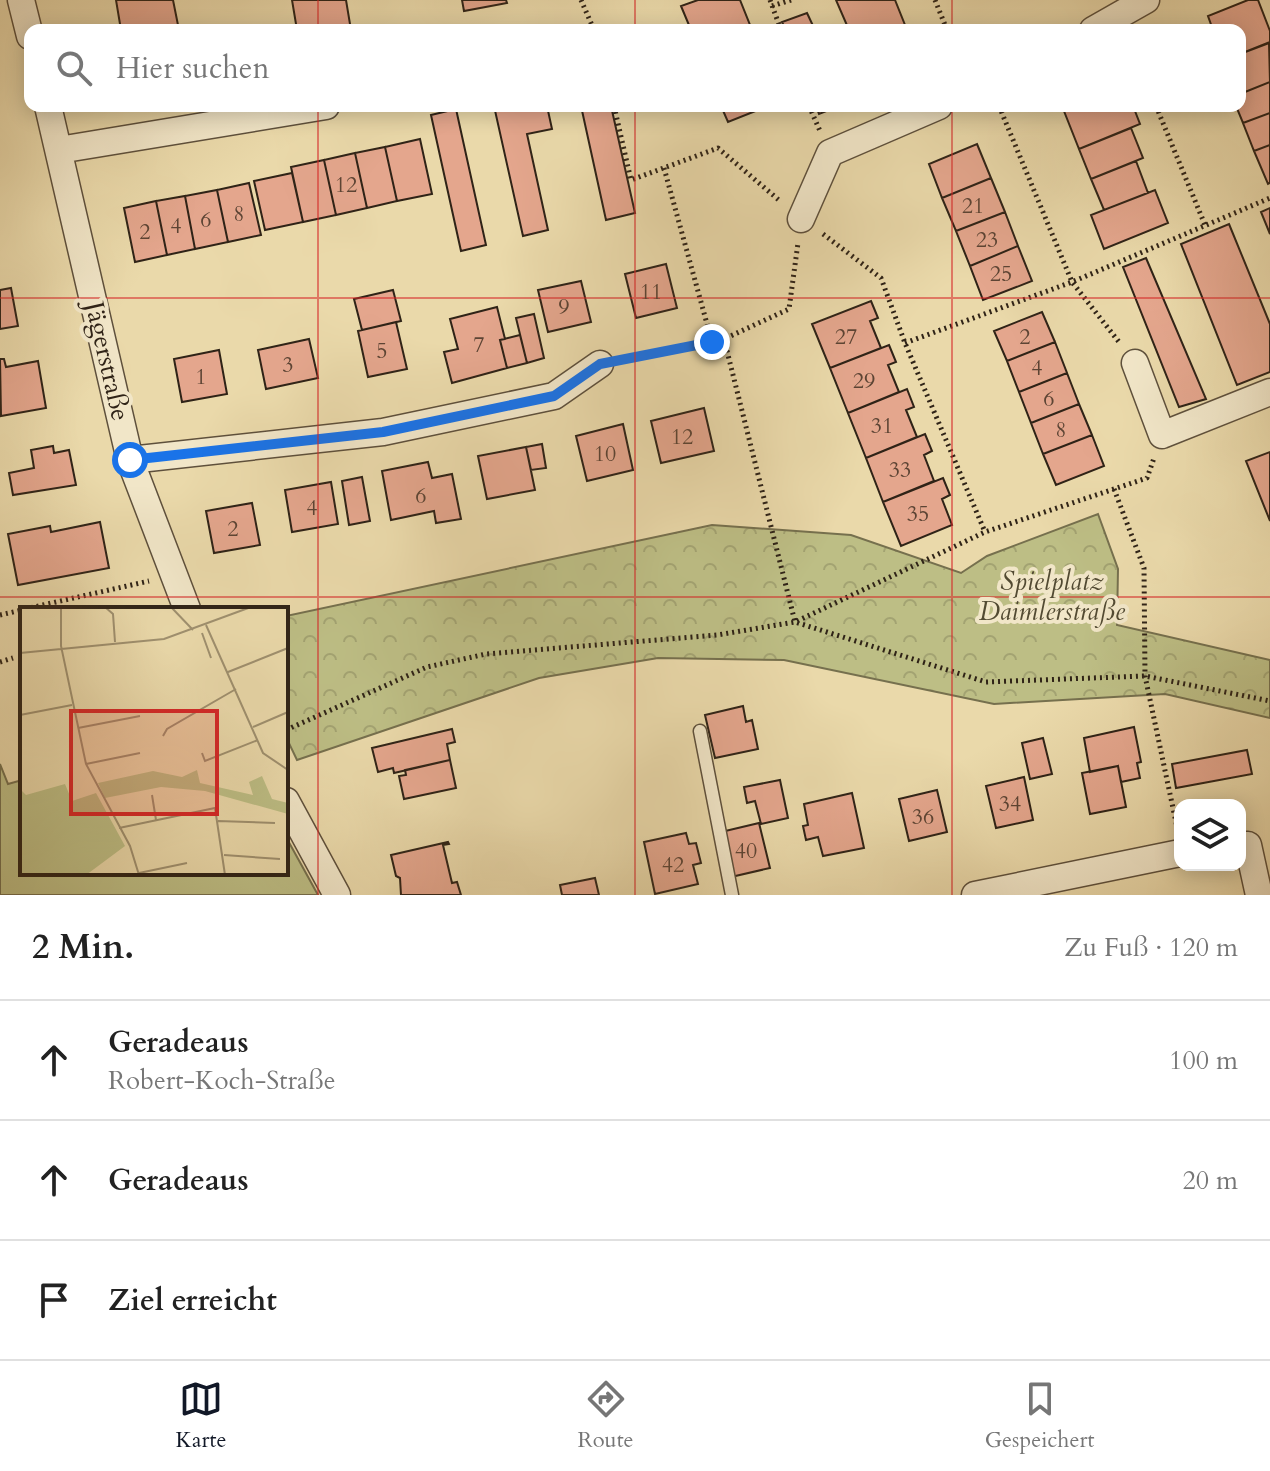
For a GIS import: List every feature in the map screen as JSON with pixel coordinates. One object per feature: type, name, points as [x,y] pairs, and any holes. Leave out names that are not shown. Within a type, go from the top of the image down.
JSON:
[{"type":"street","points":[[21,0],[27,24]]},
{"type":"street","points":[[1104,24],[1146,0]]},
{"type":"street","name":"Jägerstraße","points":[[50,112],[130,460],[186,607]]},
{"type":"street","points":[[59,150],[290,112]]},
{"type":"street","points":[[801,219],[830,153],[925,112]]},
{"type":"street","points":[[1135,363],[1162,435],[1270,392]]},
{"type":"street","points":[[130,460],[383,432],[554,396],[600,364]]},
{"type":"street","points":[[288,805],[337,895]]},
{"type":"street","points":[[1246,845],[1259,895]]},
{"type":"street","points":[[975,895],[1174,854]]},
{"type":"lane","points":[[700,731],[732,895]]},
{"type":"path","points":[[581,0],[591,24]]},
{"type":"path","points":[[779,24],[771,3],[791,0]]},
{"type":"path","points":[[935,0],[945,24]]},
{"type":"path","points":[[615,112],[631,180],[718,148],[801,219],[881,278],[905,343],[985,532]]},
{"type":"path","points":[[1001,112],[1072,282],[1135,363]]},
{"type":"path","points":[[1158,112],[1205,225]]},
{"type":"path","points":[[664,168],[712,342]]},
{"type":"path","points":[[905,343],[1072,282],[1270,198]]},
{"type":"path","points":[[600,364],[724,339],[789,309],[801,219]]},
{"type":"path","points":[[724,339],[795,622]]},
{"type":"path","points":[[288,729],[442,663],[486,654],[717,635],[795,622],[985,532],[1147,478],[1162,435]]},
{"type":"path","points":[[1114,489],[1144,568],[1145,676],[1174,811]]},
{"type":"path","points":[[32,607],[173,575]]},
{"type":"path","points":[[0,615],[20,610]]},
{"type":"path","points":[[795,622],[986,682],[1145,676],[1270,701]]},
{"type":"path","points":[[0,654],[13,658],[0,662]]},
{"type":"green space","name":"Spielplatz Daimlerstraße","points":[[1098,514],[1118,569],[1117,625],[1270,660],[1270,718],[1165,694],[994,704],[784,660],[658,658],[539,678],[297,760],[288,741],[288,616],[712,525],[851,535],[961,573],[987,556]]},
{"type":"green space","points":[[0,764],[8,784],[20,781],[20,875],[288,875],[288,841],[318,895],[0,895]]},
{"type":"building","points":[[116,0],[173,0],[178,24],[120,24]]},
{"type":"building","points":[[292,0],[346,0],[350,24],[296,24]]},
{"type":"building","points":[[462,0],[506,0],[507,3],[464,11]]},
{"type":"building","points":[[698,0],[740,0],[750,24],[688,24],[681,6]]},
{"type":"building","points":[[836,0],[895,0],[905,24],[846,24]]},
{"type":"building","points":[[1248,0],[1258,0],[1270,31],[1270,42],[1246,52],[1246,24],[1211,24],[1208,16]]},
{"type":"building","points":[[807,13],[812,24],[783,24]]},
{"type":"building","points":[[1269,43],[1270,82],[1246,92],[1246,52]]},
{"type":"building","points":[[1270,82],[1270,113],[1243,123],[1238,112],[1246,112],[1246,92]]},
{"type":"building","points":[[457,112],[486,245],[461,251],[431,115]]},
{"type":"building","points":[[495,112],[548,112],[552,129],[527,134],[548,230],[523,236]]},
{"type":"building","points":[[582,112],[612,112],[635,213],[606,220]]},
{"type":"building","points":[[724,112],[753,112],[728,122]]},
{"type":"building","points":[[1064,112],[1135,112],[1140,124],[1079,149]]},
{"type":"building","points":[[1270,113],[1270,145],[1254,151],[1243,123]]},
{"type":"building","points":[[1131,128],[1143,158],[1091,179],[1079,149]]},
{"type":"building","points":[[420,139],[432,194],[397,201],[385,147]]},
{"type":"building","points":[[977,144],[991,178],[942,198],[929,164]]},
{"type":"building","points":[[1270,145],[1270,183],[1268,184],[1254,151]]},
{"type":"building","points":[[385,147],[397,201],[367,208],[355,153]]},
{"type":"building","points":[[355,153],[367,208],[336,215],[324,160]]},
{"type":"building","points":[[324,160],[336,215],[303,222],[291,167]]},
{"type":"building","points":[[1136,161],[1148,193],[1104,210],[1091,179]]},
{"type":"building","points":[[292,173],[303,222],[265,230],[254,181]]},
{"type":"building","points":[[991,178],[1005,212],[956,231],[942,198]]},
{"type":"building","points":[[249,183],[261,235],[228,242],[217,190]]},
{"type":"building","points":[[217,190],[228,242],[195,249],[185,196]]},
{"type":"building","points":[[1155,190],[1168,223],[1104,249],[1091,215]]},
{"type":"building","points":[[185,196],[195,249],[167,255],[156,201]]},
{"type":"building","points":[[156,201],[167,255],[135,262],[124,208]]},
{"type":"building","points":[[1270,208],[1270,234],[1261,212]]},
{"type":"building","points":[[1005,212],[1018,246],[970,266],[956,231]]},
{"type":"building","points":[[1229,224],[1270,324],[1270,372],[1237,385],[1181,244]]},
{"type":"building","points":[[1018,246],[1032,281],[983,300],[970,266]]},
{"type":"building","points":[[1146,258],[1206,399],[1179,407],[1123,267]]},
{"type":"building","points":[[666,264],[677,308],[636,318],[625,274]]},
{"type":"building","points":[[581,281],[591,322],[548,332],[538,290]]},
{"type":"building","points":[[11,288],[18,326],[0,329],[0,290]]},
{"type":"building","points":[[393,290],[401,321],[362,330],[354,299]]},
{"type":"building","points":[[871,301],[878,318],[870,321],[881,348],[830,368],[812,324]]},
{"type":"building","points":[[497,307],[505,339],[500,340],[507,368],[452,383],[444,352],[458,349],[450,319]]},
{"type":"building","points":[[1042,312],[1055,342],[1007,361],[994,331]]},
{"type":"building","points":[[534,314],[544,358],[527,363],[516,318]]},
{"type":"building","points":[[396,322],[407,369],[368,377],[358,331]]},
{"type":"building","points":[[520,335],[527,363],[507,368],[500,340]]},
{"type":"building","points":[[309,339],[318,378],[266,389],[258,350]]},
{"type":"building","points":[[1055,342],[1067,373],[1019,392],[1007,361]]},
{"type":"building","points":[[889,345],[896,362],[888,365],[899,392],[848,413],[830,368]]},
{"type":"building","points":[[219,350],[227,394],[182,402],[174,359]]},
{"type":"building","points":[[0,359],[4,359],[6,367],[38,361],[46,408],[1,416]]},
{"type":"building","points":[[1067,373],[1079,404],[1031,423],[1019,392]]},
{"type":"building","points":[[907,389],[914,407],[906,410],[917,437],[866,458],[848,413]]},
{"type":"building","points":[[1079,404],[1092,435],[1043,454],[1031,423]]},
{"type":"building","points":[[704,408],[714,451],[661,463],[651,421]]},
{"type":"building","points":[[623,424],[633,470],[587,481],[576,436]]},
{"type":"building","points":[[925,434],[932,451],[924,455],[934,481],[883,502],[866,458]]},
{"type":"building","points":[[1092,435],[1104,466],[1056,485],[1043,454]]},
{"type":"building","points":[[542,444],[546,468],[531,470],[526,447]]},
{"type":"building","points":[[53,446],[54,453],[69,450],[76,485],[13,495],[9,473],[34,468],[31,450]]},
{"type":"building","points":[[526,447],[535,490],[487,499],[478,456]]},
{"type":"building","points":[[1270,452],[1270,521],[1246,461]]},
{"type":"building","points":[[428,462],[432,478],[452,474],[461,519],[436,523],[434,511],[391,520],[382,471]]},
{"type":"building","points":[[362,477],[370,521],[349,525],[342,481]]},
{"type":"building","points":[[943,478],[950,495],[942,499],[952,525],[901,546],[883,502]]},
{"type":"building","points":[[331,482],[338,524],[292,532],[285,490]]},
{"type":"building","points":[[252,503],[260,545],[214,553],[206,511]]},
{"type":"building","points":[[100,522],[109,568],[18,585],[8,534],[50,526],[51,532]]},
{"type":"building","points":[[743,706],[746,722],[752,720],[758,749],[715,758],[705,715]]},
{"type":"building","points":[[1134,727],[1141,762],[1137,763],[1140,778],[1121,782],[1118,766],[1090,772],[1084,738]]},
{"type":"building","points":[[452,729],[455,742],[447,744],[450,760],[394,773],[393,768],[378,772],[372,748]]},
{"type":"building","points":[[1043,738],[1052,774],[1030,779],[1022,743]]},
{"type":"building","points":[[1247,750],[1252,774],[1176,788],[1172,764]]},
{"type":"building","points":[[450,760],[456,788],[404,799],[399,776],[406,775],[405,770]]},
{"type":"building","points":[[1118,766],[1126,807],[1090,814],[1082,773]]},
{"type":"building","points":[[1024,777],[1033,820],[996,828],[986,786]]},
{"type":"building","points":[[780,780],[788,818],[761,824],[755,801],[747,803],[744,787]]},
{"type":"building","points":[[937,790],[947,832],[909,841],[899,799]]},
{"type":"building","points":[[852,793],[864,848],[823,856],[818,837],[806,840],[803,826],[808,825],[804,804]]},
{"type":"building","points":[[759,823],[770,868],[731,877],[721,832]]},
{"type":"building","points":[[686,833],[689,844],[696,843],[701,863],[693,865],[698,884],[655,894],[644,842]]},
{"type":"building","points":[[448,842],[443,845],[452,883],[457,882],[461,895],[401,895],[400,878],[396,876],[391,855]]},
{"type":"building","points":[[595,878],[599,895],[562,895],[560,885]]},
{"type":"route","points":[[130,460],[383,432],[554,396],[600,364],[712,342]]}]
